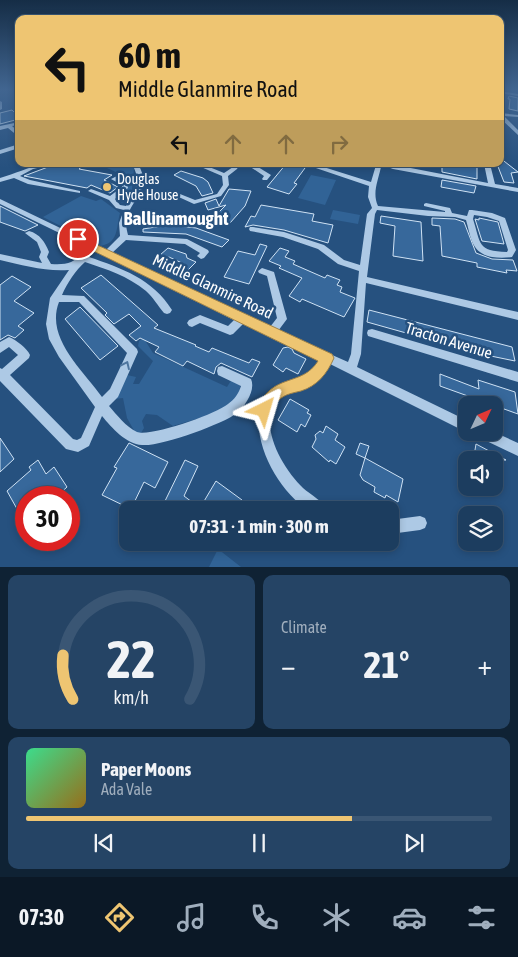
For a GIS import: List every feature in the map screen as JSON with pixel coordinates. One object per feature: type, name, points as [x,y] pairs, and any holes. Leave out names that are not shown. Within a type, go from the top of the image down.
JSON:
[{"type":"street","points":[[504,118],[518,133],[518,139]]},
{"type":"street","points":[[0,128],[15,124]]},
{"type":"street","points":[[9,126],[15,131]]},
{"type":"street","points":[[0,152],[15,147]]},
{"type":"street","points":[[0,180],[36,167]]},
{"type":"street","points":[[124,237],[122,223],[127,208],[139,189],[142,179],[137,167]]},
{"type":"street","points":[[205,167],[225,175]]},
{"type":"street","points":[[225,175],[236,167]]},
{"type":"street","points":[[254,167],[268,175],[265,179]]},
{"type":"street","points":[[319,167],[373,183]]},
{"type":"street","points":[[375,208],[371,197],[378,167]]},
{"type":"street","points":[[393,167],[518,190]]},
{"type":"street","points":[[488,167],[492,186]]},
{"type":"street","points":[[174,193],[194,202],[219,195],[226,185],[225,175]]},
{"type":"street","points":[[15,176],[28,182],[78,192]]},
{"type":"street","points":[[111,199],[125,188],[124,184],[114,179],[118,177]]},
{"type":"street","points":[[91,191],[111,199],[118,207],[127,208]]},
{"type":"street","name":"Middle Glanmire Road","points":[[0,201],[458,422]]},
{"type":"street","points":[[426,205],[448,209],[449,215]]},
{"type":"street","points":[[375,208],[449,215],[469,219]]},
{"type":"street","points":[[351,369],[356,354],[362,279],[371,214],[375,208]]},
{"type":"street","points":[[472,212],[502,220],[512,250],[509,255],[481,252],[476,247],[469,219],[472,212]]},
{"type":"street","points":[[254,229],[284,235],[321,247],[341,262],[364,269]]},
{"type":"street","points":[[29,233],[36,236],[43,248],[45,252],[43,257],[48,266]]},
{"type":"street","points":[[107,253],[124,237],[188,242],[205,252],[201,256]]},
{"type":"street","points":[[93,247],[62,283],[55,298],[51,314],[52,336],[57,348],[90,389],[101,406],[124,430],[141,440],[165,435],[230,410],[241,400],[247,383],[222,371]]},
{"type":"street","points":[[0,257],[48,266],[67,267],[79,261],[108,267],[150,289],[167,310]]},
{"type":"street","points":[[262,271],[271,274],[282,319],[272,332]]},
{"type":"street","points":[[362,279],[518,316]]},
{"type":"street","points":[[0,348],[9,342],[25,355],[1,374],[70,445],[78,446],[85,442],[101,406],[114,393],[132,352],[81,299],[55,298]]},
{"type":"street","points":[[192,323],[200,319],[230,331],[242,318]]},
{"type":"street","name":"Tracton Avenue","points":[[372,333],[518,377]]},
{"type":"street","points":[[306,501],[275,463],[264,436],[264,410],[273,396],[286,387],[301,384],[312,378],[320,370],[327,358]]},
{"type":"street","points":[[499,441],[518,450]]},
{"type":"street","points":[[399,526],[420,523]]},
{"type":"shaded area","points":[[105,167],[134,168],[132,190],[123,203],[115,200],[117,195],[126,189],[127,177]]},
{"type":"shaded area","points":[[311,175],[336,180],[325,205],[298,198]]},
{"type":"shaded area","points":[[81,196],[96,201],[101,199],[120,213],[116,234],[111,242],[100,246],[43,217]]},
{"type":"shaded area","points":[[333,210],[360,215],[358,224],[330,219]]},
{"type":"shaded area","points":[[152,330],[155,332],[146,342],[153,353],[227,387],[232,379],[240,383],[239,392],[234,400],[216,412],[173,426],[157,415],[146,414],[142,421],[144,428],[141,433],[136,434],[127,418],[123,398],[114,399],[127,375],[136,377],[133,384],[139,384],[153,361],[138,346],[139,341]]},
{"type":"shaded area","points":[[217,551],[221,551],[241,567],[209,567]]},
{"type":"building","points":[[0,115],[15,115],[15,120],[0,124]]},
{"type":"building","points":[[504,161],[518,172],[511,173],[514,183],[504,182],[498,167],[504,167]]},
{"type":"building","points":[[48,167],[81,167],[79,169],[112,175],[104,180],[118,187],[110,193],[91,185],[87,188],[24,176]]},
{"type":"building","points":[[284,167],[305,168],[294,183],[297,184],[289,194],[267,187]]},
{"type":"building","points":[[442,167],[477,167],[477,179],[442,172]]},
{"type":"building","points":[[181,171],[203,178],[208,182],[213,193],[202,196],[196,186],[174,175]]},
{"type":"building","points":[[442,180],[476,186],[474,193],[441,187]]},
{"type":"building","points":[[229,189],[251,191],[245,206],[230,223],[214,217],[226,205],[208,210],[205,203],[216,199],[219,206]]},
{"type":"building","points":[[261,205],[314,214],[312,221],[333,225],[328,243],[284,230],[253,225],[245,227],[251,216],[255,217]]},
{"type":"building","points":[[0,206],[38,225],[25,231],[0,222]]},
{"type":"building","points":[[381,216],[421,222],[423,261],[393,256],[395,226],[380,223]]},
{"type":"building","points":[[432,218],[455,219],[464,222],[476,253],[492,259],[513,260],[517,271],[506,270],[507,273],[477,267],[477,263],[442,256],[440,226],[432,225]]},
{"type":"building","points":[[479,218],[498,222],[504,244],[482,241],[475,219],[479,220]]},
{"type":"building","points":[[163,224],[196,228],[229,240],[222,247],[186,234],[143,232],[143,229],[162,226]]},
{"type":"building","points":[[260,244],[267,246],[249,284],[224,277],[238,251],[255,255]]},
{"type":"building","points":[[168,248],[186,254],[187,258],[196,262],[185,273],[176,269],[182,263],[160,255]]},
{"type":"building","points":[[280,248],[289,251],[285,257],[295,261],[293,264],[325,278],[327,275],[340,280],[337,285],[342,287],[340,292],[355,298],[344,317],[302,299],[300,302],[289,296],[302,278],[279,268],[281,266],[269,261]]},
{"type":"building","points":[[101,275],[158,325],[154,328],[209,352],[212,348],[249,363],[252,359],[260,362],[252,377],[221,363],[216,367],[214,374],[187,361],[183,366],[155,352],[159,347],[140,338],[136,341],[129,335],[141,326],[129,314],[114,324],[105,315],[107,313],[81,288]]},
{"type":"building","points":[[12,276],[31,287],[14,301],[34,313],[18,326],[24,330],[15,338],[8,335],[0,340],[0,285]]},
{"type":"building","points":[[80,307],[118,346],[100,360],[65,319]]},
{"type":"building","points":[[369,310],[512,347],[515,361],[481,354],[367,322]]},
{"type":"building","points":[[288,347],[294,353],[306,359],[298,374],[286,368],[283,372],[273,365],[283,348]]},
{"type":"building","points":[[440,374],[479,389],[478,380],[515,392],[518,414],[503,409],[503,396],[468,396],[440,386]]},
{"type":"building","points":[[290,399],[309,410],[307,413],[311,415],[305,427],[301,424],[297,432],[278,420]]},
{"type":"building","points":[[326,426],[338,434],[335,440],[345,447],[336,464],[330,460],[329,462],[312,447],[316,439],[315,435],[320,431],[323,433]]},
{"type":"building","points":[[0,438],[14,459],[0,472]]},
{"type":"building","points":[[129,443],[168,462],[155,488],[144,482],[135,501],[119,501],[119,503],[102,495],[117,468],[114,467]]},
{"type":"building","points":[[360,443],[369,446],[365,458],[356,454]]},
{"type":"building","points":[[476,444],[489,451],[475,451]]},
{"type":"building","points":[[365,458],[403,479],[398,501],[386,495],[385,498],[374,492],[375,487],[363,480],[360,475]]},
{"type":"building","points":[[38,460],[46,474],[54,467],[66,486],[15,486],[15,505],[7,491],[31,470],[29,467]]},
{"type":"building","points":[[185,460],[198,466],[184,496],[191,501],[165,501]]},
{"type":"building","points":[[216,481],[242,501],[204,501]]},
{"type":"place","name":"Douglas Hyde House","points":[[107,187]]},
{"type":"district","name":"Ballinamought","points":[[176,218]]},
{"type":"route","points":[[78,239],[212,305],[327,358],[320,370],[312,378],[301,384],[286,387],[273,396],[264,410]]}]
